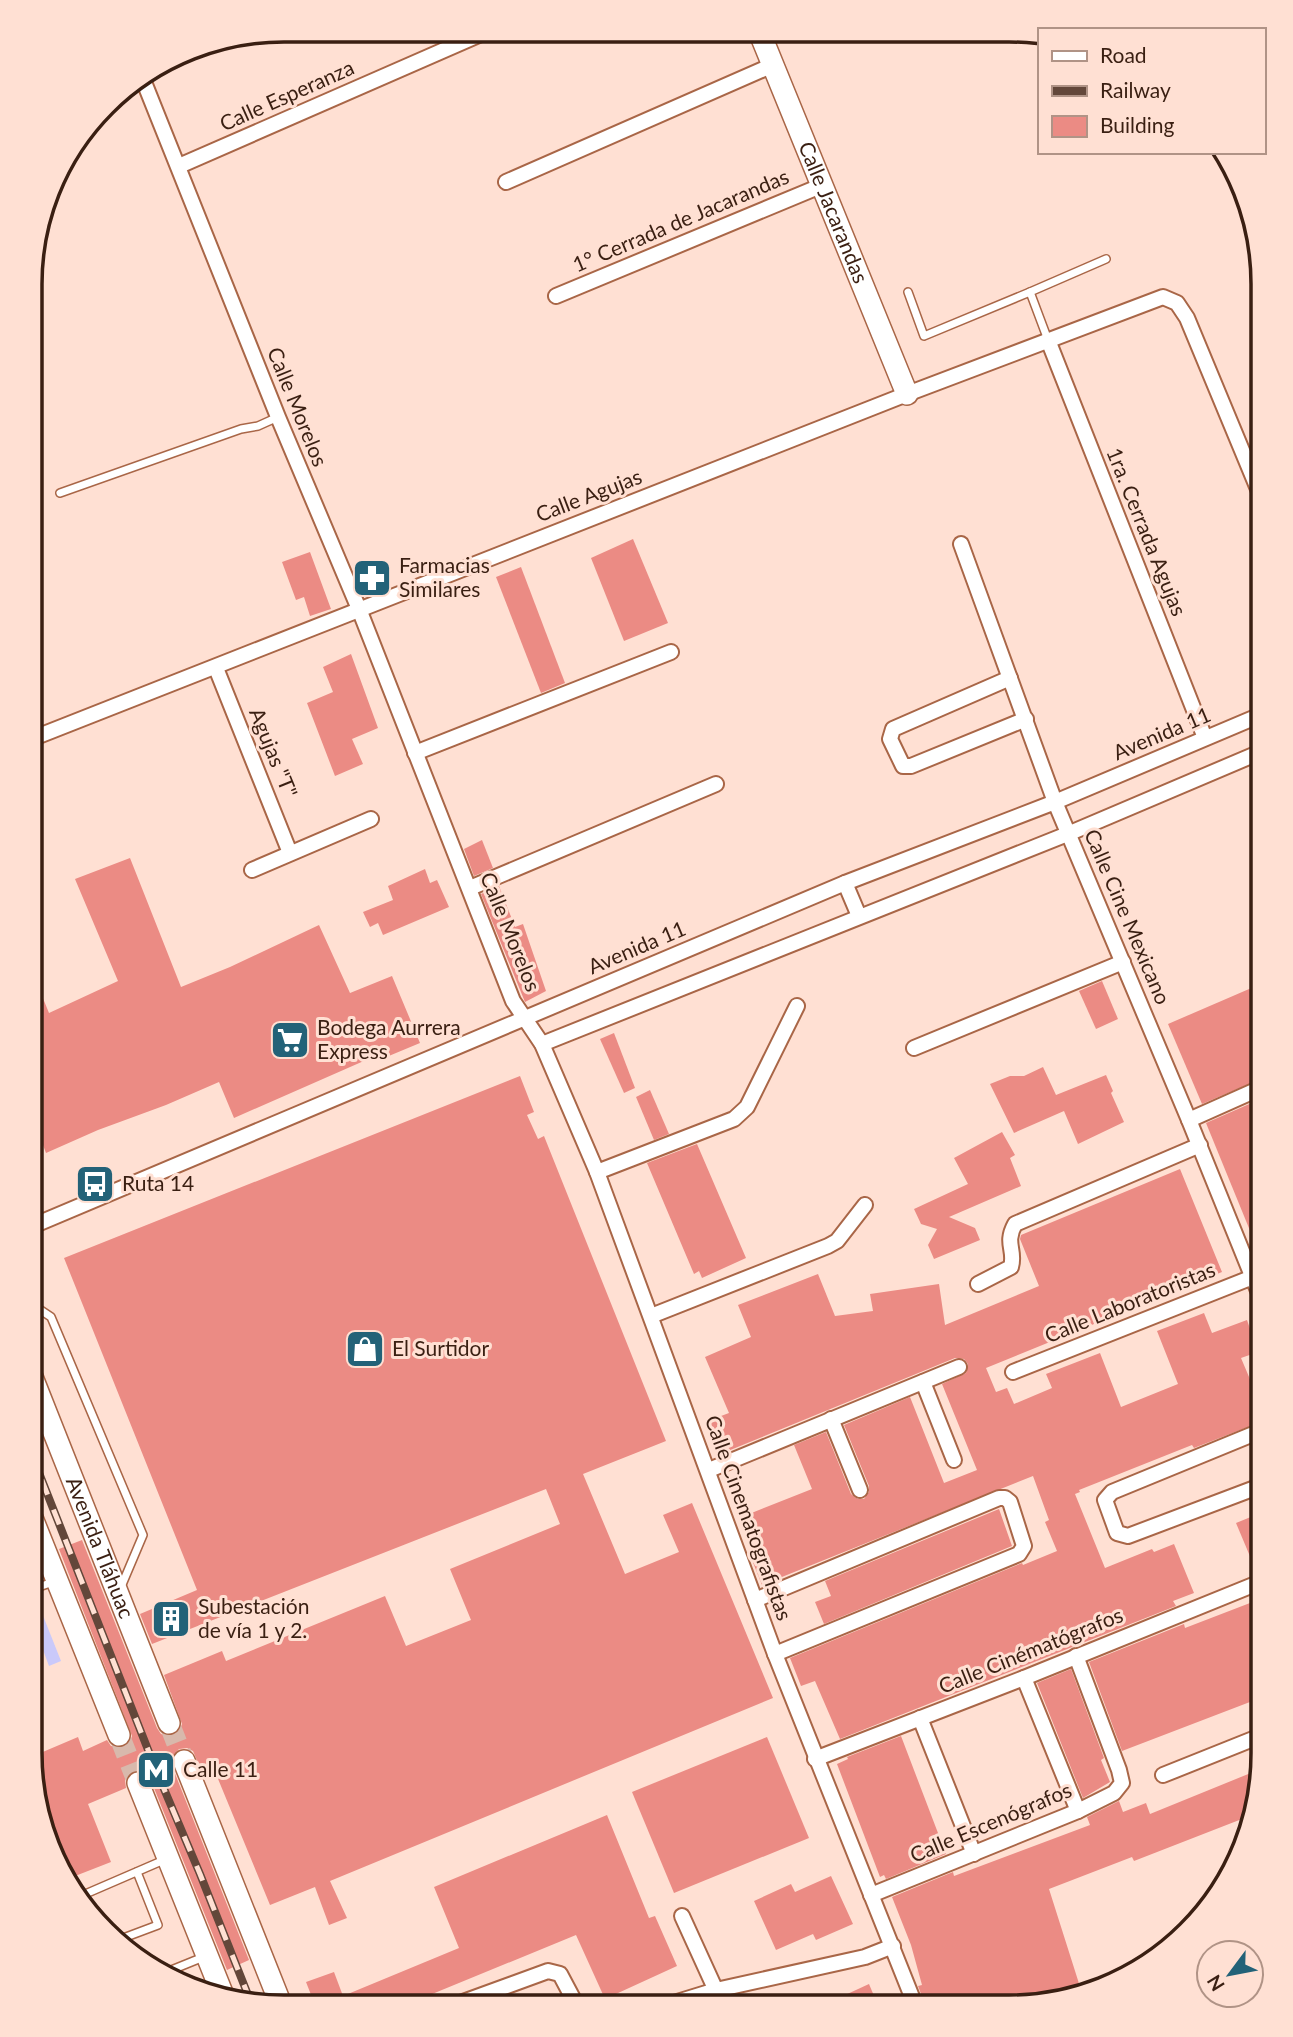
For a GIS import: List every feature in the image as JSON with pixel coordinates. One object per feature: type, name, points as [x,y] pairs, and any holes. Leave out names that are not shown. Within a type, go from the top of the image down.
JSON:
[{"type":"main road","name":"Calle Jacarandas","points":[[764,42],[907,394]]},
{"type":"main road","name":"Avenida Tláhuac","points":[[42,1402],[169,1723]]},
{"type":"main road","points":[[42,1552],[58,1580],[119,1735]]},
{"type":"main road","points":[[184,1761],[277,1995]]},
{"type":"main road","points":[[138,1783],[219,1986]]},
{"type":"street","name":"Calle Esperanza","points":[[178,166],[461,43]]},
{"type":"street","points":[[506,182],[773,65]]},
{"type":"street","name":"Calle Morelos","points":[[146,86],[278,417],[359,609],[513,1001],[542,1044]]},
{"type":"street","name":"1° Cerrada de Jacarandas","points":[[556,296],[823,185]]},
{"type":"street","name":"Calle Agujas","points":[[42,735],[907,394],[1163,297],[1177,303],[1187,318],[1251,472]]},
{"type":"street","name":"1ra. Cerrada Agujas","points":[[1048,340],[1205,738]]},
{"type":"street","name":"Calle Cine Mexicano","points":[[961,544],[1055,802],[1250,1258]]},
{"type":"street","points":[[415,753],[671,652]]},
{"type":"street","name":"Agujas \"T\"","points":[[216,667],[290,853]]},
{"type":"street","points":[[1010,678],[893,729],[890,738],[903,766],[911,766],[1026,719]]},
{"type":"street","name":"Avenida 11","points":[[42,1222],[845,883],[1055,802],[1251,719]]},
{"type":"street","points":[[542,1044],[1070,833],[1251,756]]},
{"type":"street","points":[[470,888],[716,784]]},
{"type":"street","points":[[252,870],[371,819]]},
{"type":"street","points":[[845,883],[859,916]]},
{"type":"street","points":[[914,1048],[1123,962]]},
{"type":"street","points":[[597,1172],[734,1119],[747,1107],[797,1006]]},
{"type":"street","name":"Calle Cinematografistas","points":[[542,1044],[597,1172],[815,1759],[911,1995]]},
{"type":"street","points":[[1189,1120],[1250,1093]]},
{"type":"street","points":[[978,1284],[1011,1267],[1013,1262],[1009,1235],[1015,1224],[1200,1145]]},
{"type":"street","points":[[651,1316],[828,1246],[837,1241],[865,1205]]},
{"type":"street","name":"Calle Laboratoristas","points":[[1013,1371],[1250,1278]]},
{"type":"street","points":[[709,1470],[959,1367]]},
{"type":"street","points":[[923,1382],[954,1460]]},
{"type":"street","points":[[831,1419],[860,1490]]},
{"type":"street","points":[[1250,1435],[1112,1492],[1105,1500],[1117,1533],[1128,1536],[1250,1490]]},
{"type":"street","points":[[755,1600],[999,1498],[1010,1502],[1024,1546],[1019,1554],[775,1654]]},
{"type":"street","name":"Calle Cinématógrafos","points":[[815,1759],[1250,1586]]},
{"type":"street","name":"Calle Escenógrafos","points":[[871,1895],[1078,1811],[1114,1793],[1122,1783],[1076,1656]]},
{"type":"street","points":[[1024,1678],[1078,1811]]},
{"type":"street","points":[[920,1718],[974,1854]]},
{"type":"street","points":[[1163,1775],[1250,1740]]},
{"type":"street","points":[[682,1916],[718,1995]]},
{"type":"street","points":[[700,1995],[865,1957],[893,1946]]},
{"type":"street","points":[[482,1995],[548,1971],[560,1974],[570,1995]]},
{"type":"lane","points":[[908,292],[924,336],[1106,259]]},
{"type":"lane","points":[[1030,292],[1048,340]]},
{"type":"lane","points":[[60,493],[278,417]]},
{"type":"lane","points":[[42,1311],[51,1317],[143,1535],[118,1594]]},
{"type":"lane","points":[[42,1586],[58,1580]]},
{"type":"lane","points":[[87,1893],[168,1858]]},
{"type":"lane","points":[[127,1936],[158,1924],[137,1872]]},
{"type":"lane","points":[[175,1969],[207,1956]]},
{"type":"lane","points":[[180,1967],[182,1972]]},
{"type":"shaded area","points":[[42,1613],[61,1661],[49,1666],[42,1647]]},
{"type":"building","points":[[633,539],[668,623],[624,641],[591,558]]},
{"type":"building","points":[[310,552],[331,609],[310,616],[304,597],[296,600],[282,562]]},
{"type":"building","points":[[521,567],[565,683],[541,693],[496,577]]},
{"type":"building","points":[[351,654],[378,728],[352,739],[363,764],[335,776],[307,703],[333,692],[323,667]]},
{"type":"building","points":[[482,840],[493,868],[474,876],[464,849]]},
{"type":"building","points":[[130,858],[181,987],[319,925],[350,993],[392,976],[420,1043],[384,1058],[382,1053],[234,1118],[219,1082],[46,1153],[42,1145],[42,996],[49,1013],[118,981],[75,879]]},
{"type":"building","points":[[425,869],[430,883],[437,880],[449,907],[383,935],[378,923],[370,927],[363,912],[393,900],[388,886]]},
{"type":"building","points":[[499,886],[515,927],[523,924],[546,991],[525,1002],[481,894]]},
{"type":"building","points":[[1102,981],[1118,1019],[1096,1029],[1079,991]]},
{"type":"building","points":[[1251,988],[1250,1083],[1202,1104],[1168,1024]]},
{"type":"building","points":[[614,1033],[635,1088],[624,1093],[600,1039]]},
{"type":"building","points":[[1043,1067],[1056,1095],[1106,1075],[1124,1122],[1078,1144],[1064,1111],[1014,1133],[990,1084],[1010,1076],[1024,1076]]},
{"type":"building","points":[[520,1076],[534,1112],[527,1115],[538,1139],[544,1136],[666,1441],[583,1474],[625,1574],[679,1552],[663,1515],[692,1503],[773,1698],[330,1881],[347,1918],[329,1925],[315,1887],[270,1905],[216,1774],[204,1777],[193,1751],[187,1748],[179,1749],[171,1758],[172,1766],[249,1960],[227,1970],[146,1772],[133,1771],[125,1780],[126,1788],[88,1804],[111,1862],[75,1876],[60,1846],[50,1816],[42,1752],[78,1737],[83,1751],[107,1740],[111,1746],[123,1747],[130,1743],[132,1736],[59,1549],[82,1540],[157,1728],[161,1734],[168,1736],[179,1732],[182,1724],[164,1675],[222,1651],[226,1661],[385,1596],[406,1646],[471,1620],[450,1569],[560,1524],[546,1489],[152,1644],[140,1614],[197,1590],[64,1258]]},
{"type":"building","points":[[650,1090],[669,1134],[654,1140],[636,1097]]},
{"type":"building","points":[[1250,1104],[1250,1232],[1206,1123]]},
{"type":"building","points":[[1002,1132],[1015,1155],[1010,1158],[1021,1186],[949,1217],[975,1228],[980,1240],[934,1259],[928,1245],[937,1229],[921,1224],[914,1209],[968,1184],[954,1158]]},
{"type":"building","points":[[697,1144],[746,1258],[702,1278],[699,1271],[694,1274],[647,1163]]},
{"type":"building","points":[[1180,1169],[1222,1272],[986,1368],[996,1392],[1007,1388],[1014,1404],[1052,1388],[1046,1374],[1100,1353],[1121,1407],[1178,1384],[1157,1331],[1204,1313],[1212,1333],[1247,1320],[1250,1330],[1250,1355],[1241,1358],[1250,1380],[1250,1426],[1194,1448],[1192,1445],[1079,1490],[1080,1492],[1075,1494],[1105,1568],[1152,1549],[1154,1552],[1174,1544],[1194,1593],[1173,1601],[1176,1606],[840,1739],[815,1681],[801,1686],[790,1658],[1057,1551],[1045,1522],[1049,1520],[1033,1476],[762,1585],[752,1560],[765,1555],[749,1514],[812,1489],[794,1445],[826,1432],[851,1494],[858,1499],[864,1499],[869,1492],[869,1486],[844,1425],[910,1397],[944,1483],[977,1470],[942,1384],[966,1373],[968,1364],[964,1359],[955,1358],[718,1455],[705,1422],[729,1413],[705,1357],[751,1337],[738,1305],[818,1274],[835,1316],[873,1311],[870,1294],[939,1284],[945,1325],[1039,1286],[1020,1239],[1021,1235]]},
{"type":"building","points":[[999,1509],[1012,1546],[824,1624],[815,1602],[831,1596],[825,1581]]},
{"type":"building","points":[[1250,1517],[1250,1557],[1236,1523]]},
{"type":"building","points":[[1250,1603],[1250,1702],[1122,1751],[1089,1662],[1184,1624],[1185,1628]]},
{"type":"building","points":[[1071,1669],[1104,1758],[1101,1760],[1110,1782],[1083,1798],[1037,1683]]},
{"type":"building","points":[[901,1736],[946,1854],[886,1879],[884,1875],[880,1877],[837,1764],[848,1759],[847,1757]]},
{"type":"building","points":[[767,1737],[809,1838],[674,1893],[632,1792]]},
{"type":"building","points":[[1249,1774],[1241,1819],[1134,1861],[1132,1857],[1049,1889],[1079,1985],[1025,1994],[921,1995],[918,1986],[922,1985],[911,1945],[892,1897],[953,1872],[954,1876],[1090,1825],[1087,1817],[1119,1801],[1123,1812],[1146,1803],[1150,1814]]},
{"type":"building","points":[[607,1815],[649,1918],[655,1916],[677,1966],[614,1995],[603,1995],[576,1935],[430,1995],[345,1995],[459,1948],[434,1887]]},
{"type":"building","points":[[831,1876],[853,1924],[816,1940],[813,1934],[776,1950],[754,1901],[791,1884],[795,1892]]},
{"type":"building","points":[[334,1972],[343,1995],[311,1995],[306,1982]]},
{"type":"building","points":[[869,1984],[874,1995],[845,1995]]},
{"type":"tunnel","points":[[169,1723],[184,1761]]},
{"type":"tunnel","points":[[119,1735],[138,1783]]},
{"type":"railway","points":[[42,1480],[247,1992]]},
{"type":"place","name":"Farmacias Similares","points":[[372,578]]},
{"type":"place","name":"Bodega Aurrera Express","points":[[290,1040]]},
{"type":"place","name":"Ruta 14","points":[[95,1184]]},
{"type":"place","name":"El Surtidor","points":[[365,1349]]},
{"type":"place","name":"Subestación de vía 1 y 2.","points":[[171,1619]]},
{"type":"place","name":"Calle 11","points":[[156,1770]]}]
